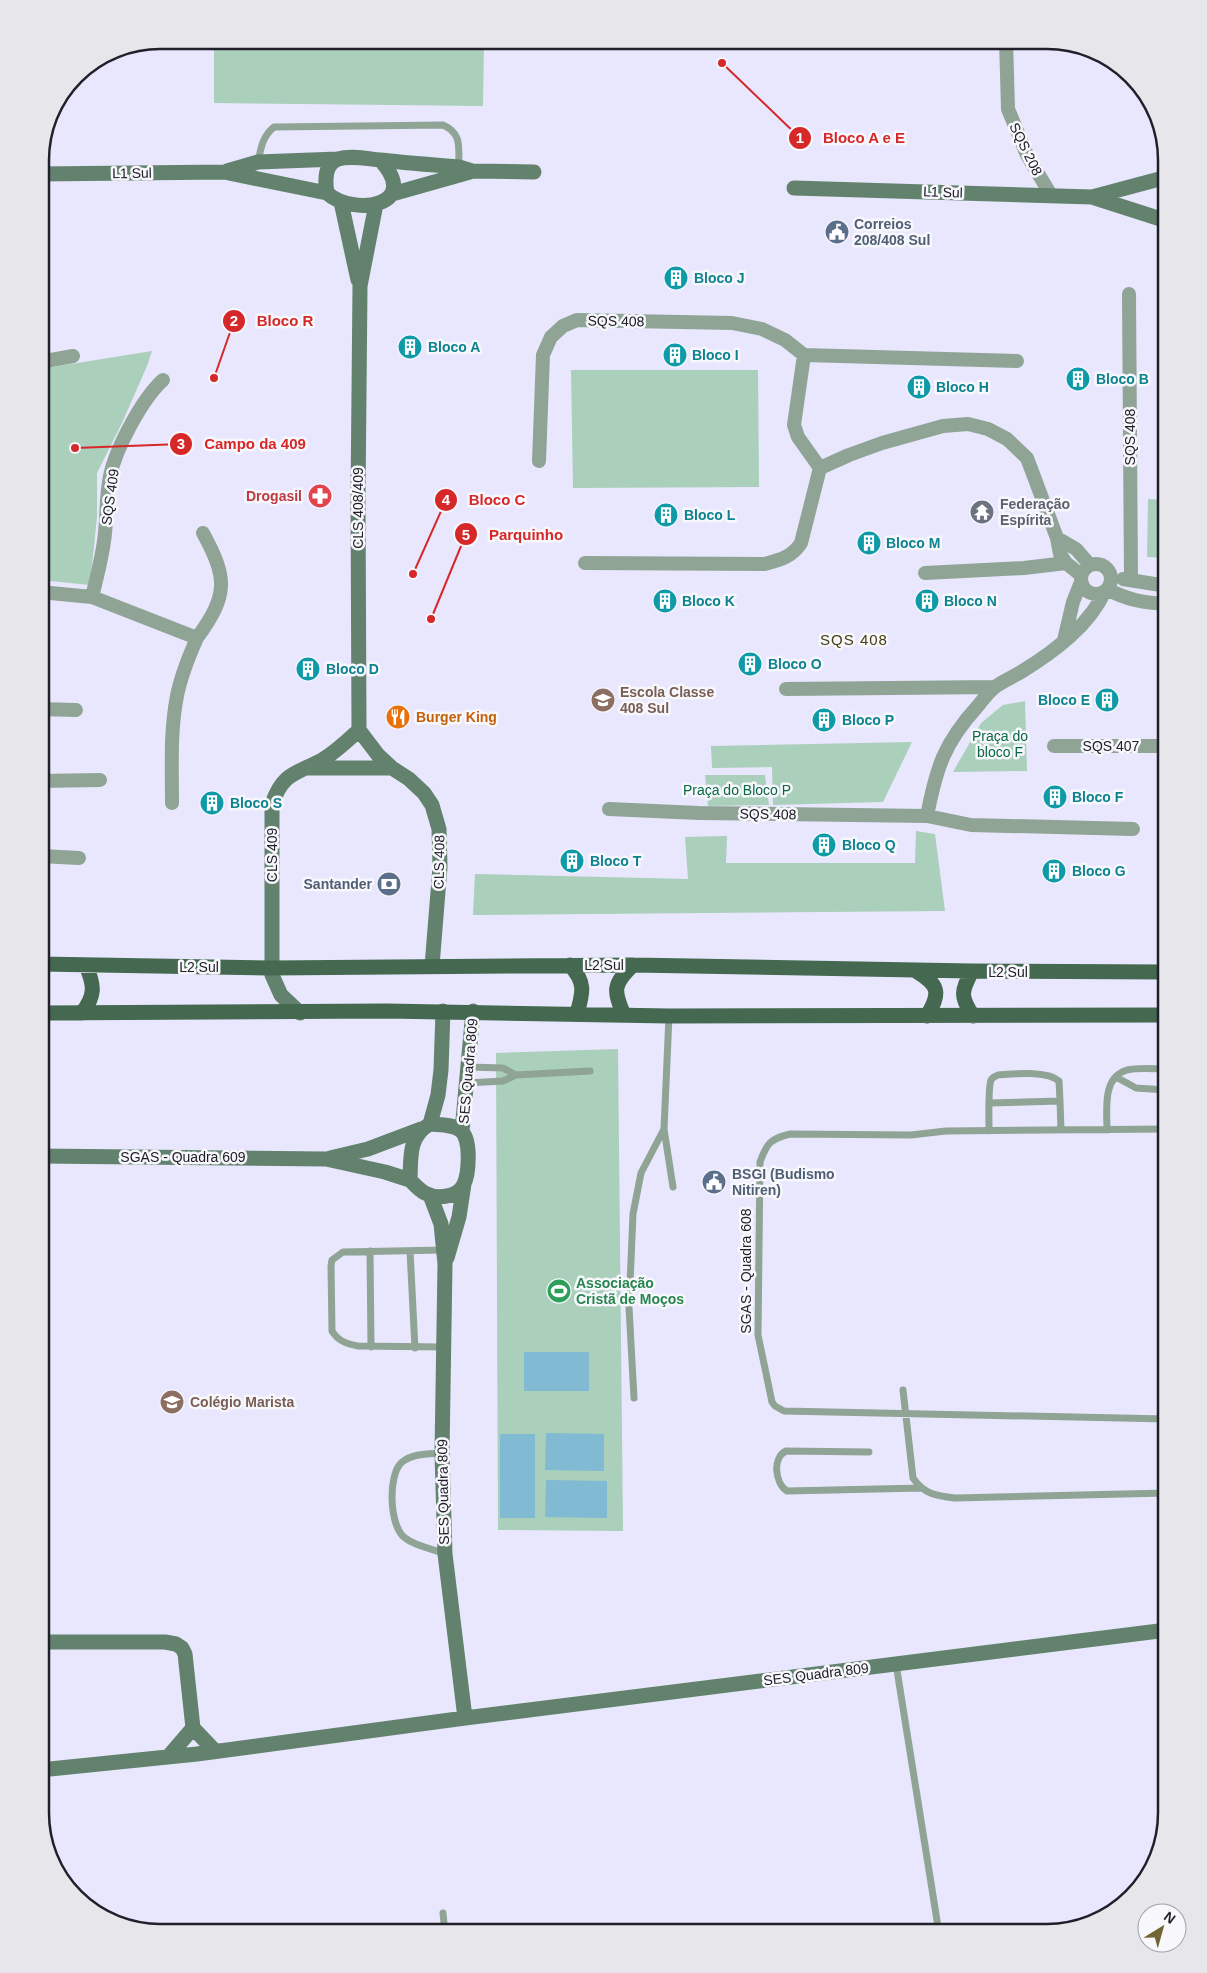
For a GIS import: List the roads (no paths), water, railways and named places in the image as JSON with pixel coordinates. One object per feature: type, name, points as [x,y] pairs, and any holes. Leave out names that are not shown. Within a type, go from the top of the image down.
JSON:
[{"type":"main road","name":"L2 Sul","points":[[49,964],[271,968],[633,965],[972,972],[1158,972]]},
{"type":"main road","points":[[570,965],[578,975],[583,990],[577,1014]]},
{"type":"main road","points":[[624,1015],[616,997],[615,988],[622,976],[633,965]]},
{"type":"main road","points":[[82,1014],[91,1002],[93,990],[92,978],[86,966]]},
{"type":"main road","points":[[916,970],[930,980],[936,990],[934,1005],[926,1016]]},
{"type":"main road","points":[[972,972],[964,992],[964,1002],[973,1016]]},
{"type":"main road","points":[[49,1013],[473,1011],[669,1016],[1158,1015]]},
{"type":"street","name":"SQS 208","points":[[1006,49],[1008,108],[1027,155],[1051,195]]},
{"type":"street","points":[[380,160],[393,176],[392,194],[386,201],[376,204],[358,205],[340,202],[327,193],[326,173],[329,166],[338,159],[361,158],[380,160],[465,170],[534,172]]},
{"type":"street","name":"L1 Sul","points":[[224,172],[258,162],[338,159]]},
{"type":"street","points":[[392,194],[465,170]]},
{"type":"street","name":"L1 Sul","points":[[49,174],[224,172],[327,193]]},
{"type":"street","points":[[1150,182],[1158,176]]},
{"type":"street","name":"L1 Sul","points":[[794,188],[1092,196],[1158,180]]},
{"type":"street","name":"L1 Sul","points":[[1092,196],[1158,218]]},
{"type":"street","name":"CLS 408/409","points":[[340,202],[360,286]]},
{"type":"street","name":"CLS 408/409","points":[[359,730],[358,488],[360,286],[376,204]]},
{"type":"street","name":"SQS 408","points":[[1129,294],[1131,580]]},
{"type":"street","name":"SQS 408","points":[[540,461],[543,355],[551,337],[562,326],[577,320],[732,323],[762,329],[785,340],[804,355]]},
{"type":"street","points":[[585,563],[765,564],[795,552],[801,543],[820,468],[798,437],[794,425],[804,355],[1017,362]]},
{"type":"street","points":[[49,360],[73,356]]},
{"type":"street","name":"SQS 409","points":[[92,597],[105,533],[110,475],[131,425],[144,402],[154,388],[163,380]]},
{"type":"street","points":[[820,468],[882,443],[943,426],[968,424],[988,429],[1008,439],[1027,458],[1057,538],[1060,554],[1066,563],[1084,574]]},
{"type":"street","points":[[172,803],[172,732],[177,696],[184,667],[197,638],[210,619],[221,596],[221,576],[215,554],[203,533]]},
{"type":"street","points":[[1057,538],[1076,549],[1084,574],[1084,588],[1089,592],[1095,594],[1108,586],[1131,580],[1158,584]]},
{"type":"street","points":[[925,573],[1024,568],[1066,563]]},
{"type":"street","points":[[927,816],[934,777],[942,754],[953,736],[995,687],[1042,659],[1064,640],[1088,619],[1098,606],[1108,586],[1108,571],[1103,566],[1084,574],[1073,602],[1064,640]]},
{"type":"street","points":[[1108,586],[1120,596],[1136,601],[1158,603]]},
{"type":"street","points":[[49,593],[92,597],[197,638]]},
{"type":"street","points":[[786,689],[995,687]]},
{"type":"street","points":[[49,709],[76,710]]},
{"type":"street","name":"CLS 408","points":[[359,730],[369,745],[392,768],[409,779],[424,793],[432,806],[440,829],[439,877],[432,966]]},
{"type":"street","name":"CLS 409","points":[[300,1013],[281,996],[273,981],[271,968],[272,804],[278,789],[289,776],[322,760],[338,749],[359,730]]},
{"type":"street","name":"SQS 407","points":[[1054,746],[1158,746]]},
{"type":"street","points":[[305,768],[392,768]]},
{"type":"street","points":[[49,781],[100,780]]},
{"type":"street","name":"SQS 408","points":[[609,809],[699,813],[927,816],[970,825],[1133,829]]},
{"type":"street","points":[[49,856],[79,858]]},
{"type":"street","name":"SES Quadra 809","points":[[426,1126],[438,1095],[441,1070],[442,1011]]},
{"type":"street","name":"SES Quadra 809","points":[[462,1131],[473,1011]]},
{"type":"street","points":[[444,1125],[462,1131],[468,1148],[464,1184],[459,1191],[451,1196],[430,1196],[410,1180],[411,1150],[415,1138],[426,1126],[444,1125]]},
{"type":"street","name":"SGAS - Quadra 609","points":[[326,1159],[368,1149],[426,1126]]},
{"type":"street","name":"SGAS - Quadra 609","points":[[49,1156],[326,1159],[385,1172],[410,1180]]},
{"type":"street","name":"SES Quadra 809","points":[[446,1255],[455,1232],[464,1184]]},
{"type":"street","name":"SES Quadra 809","points":[[430,1196],[441,1224],[446,1255],[442,1454],[444,1554],[465,1718]]},
{"type":"street","name":"SES Quadra 809","points":[[49,1769],[168,1757],[1158,1631]]},
{"type":"street","points":[[49,1642],[153,1641],[176,1644],[182,1648],[185,1654],[192,1728],[215,1751]]},
{"type":"street","points":[[168,1757],[192,1728]]},
{"type":"lane","points":[[258,162],[266,134],[274,128],[443,125],[451,129],[458,137],[465,170]]},
{"type":"lane","points":[[669,1016],[664,1129],[673,1187]]},
{"type":"lane","points":[[468,1067],[503,1068],[516,1075]]},
{"type":"lane","points":[[1107,1130],[1108,1090],[1116,1077],[1129,1070],[1158,1069]]},
{"type":"lane","points":[[467,1083],[503,1081],[516,1075],[590,1071]]},
{"type":"lane","points":[[989,1131],[991,1081],[998,1075],[1005,1074],[1045,1074],[1053,1076],[1058,1081],[1061,1130]]},
{"type":"lane","points":[[1116,1077],[1136,1088],[1158,1089]]},
{"type":"lane","points":[[990,1103],[1060,1102]]},
{"type":"lane","points":[[634,1398],[629,1307],[633,1214],[641,1174],[664,1129]]},
{"type":"lane","name":"SGAS - Quadra 608","points":[[1158,1130],[946,1132],[911,1136],[790,1134],[777,1137],[769,1142],[760,1162],[758,1335],[772,1402],[784,1411],[1158,1419]]},
{"type":"lane","points":[[410,1251],[415,1348]]},
{"type":"lane","points":[[443,1347],[371,1347],[348,1344],[335,1336],[332,1331],[331,1266],[337,1255],[343,1252],[410,1251],[446,1255]]},
{"type":"lane","points":[[370,1252],[371,1347]]},
{"type":"lane","points":[[903,1390],[913,1478],[922,1488],[936,1496],[955,1498],[1158,1494]]},
{"type":"lane","points":[[869,1452],[786,1451],[777,1460],[778,1481],[781,1487],[787,1491],[922,1488]]},
{"type":"lane","points":[[442,1454],[419,1455],[408,1458],[401,1463],[394,1475],[393,1510],[398,1530],[404,1538],[444,1554]]},
{"type":"lane","points":[[896,1664],[938,1924]]},
{"type":"lane","points":[[443,1913],[444,1924]]},
{"type":"water","points":[[524,1352],[589,1352],[589,1391],[524,1391]]},
{"type":"water","points":[[546,1433],[604,1434],[604,1471],[545,1470]]},
{"type":"water","points":[[500,1434],[535,1434],[535,1518],[500,1518]]},
{"type":"water","points":[[546,1480],[607,1481],[607,1518],[545,1517]]},
{"type":"place","name":"Bloco A e E","points":[[722,63]]},
{"type":"place","name":"Correios 208/408 Sul","points":[[837,232]]},
{"type":"place","name":"Bloco J","points":[[676,278]]},
{"type":"place","name":"Bloco A","points":[[410,347]]},
{"type":"place","name":"Bloco I","points":[[675,355]]},
{"type":"place","name":"Bloco R","points":[[214,378]]},
{"type":"place","name":"Bloco B","points":[[1078,379]]},
{"type":"place","name":"Bloco H","points":[[919,387]]},
{"type":"place","name":"Campo da 409","points":[[75,448]]},
{"type":"place","name":"Drogasil","points":[[320,496]]},
{"type":"place","name":"Federação Espírita","points":[[982,512]]},
{"type":"place","name":"Bloco L","points":[[666,515]]},
{"type":"place","name":"Bloco M","points":[[869,543]]},
{"type":"place","name":"Bloco C","points":[[413,574]]},
{"type":"place","name":"Bloco K","points":[[665,601]]},
{"type":"place","name":"Bloco N","points":[[927,601]]},
{"type":"place","name":"Parquinho","points":[[431,619]]},
{"type":"place","name":"Bloco O","points":[[750,664]]},
{"type":"place","name":"Bloco D","points":[[308,669]]},
{"type":"place","name":"Escola Classe 408 Sul","points":[[603,700]]},
{"type":"place","name":"Bloco E","points":[[1107,700]]},
{"type":"place","name":"Burger King","points":[[398,717]]},
{"type":"place","name":"Bloco P","points":[[824,720]]},
{"type":"place","name":"Bloco F","points":[[1055,797]]},
{"type":"place","name":"Bloco S","points":[[212,803]]},
{"type":"place","name":"Bloco Q","points":[[824,845]]},
{"type":"place","name":"Bloco T","points":[[572,861]]},
{"type":"place","name":"Bloco G","points":[[1054,871]]},
{"type":"place","name":"Santander","points":[[389,884]]},
{"type":"place","name":"BSGI (Budismo Nitiren)","points":[[714,1182]]},
{"type":"place","name":"Associação Cristã de Moços","points":[[559,1291]]},
{"type":"place","name":"Colégio Marista","points":[[172,1402]]},
{"type":"district","name":"SQS 408","points":[[854,639]]},
{"type":"park label","name":"Praça do bloco F","points":[[1000,744]]},
{"type":"park label","name":"Praça do Bloco P","points":[[737,790]]}]
